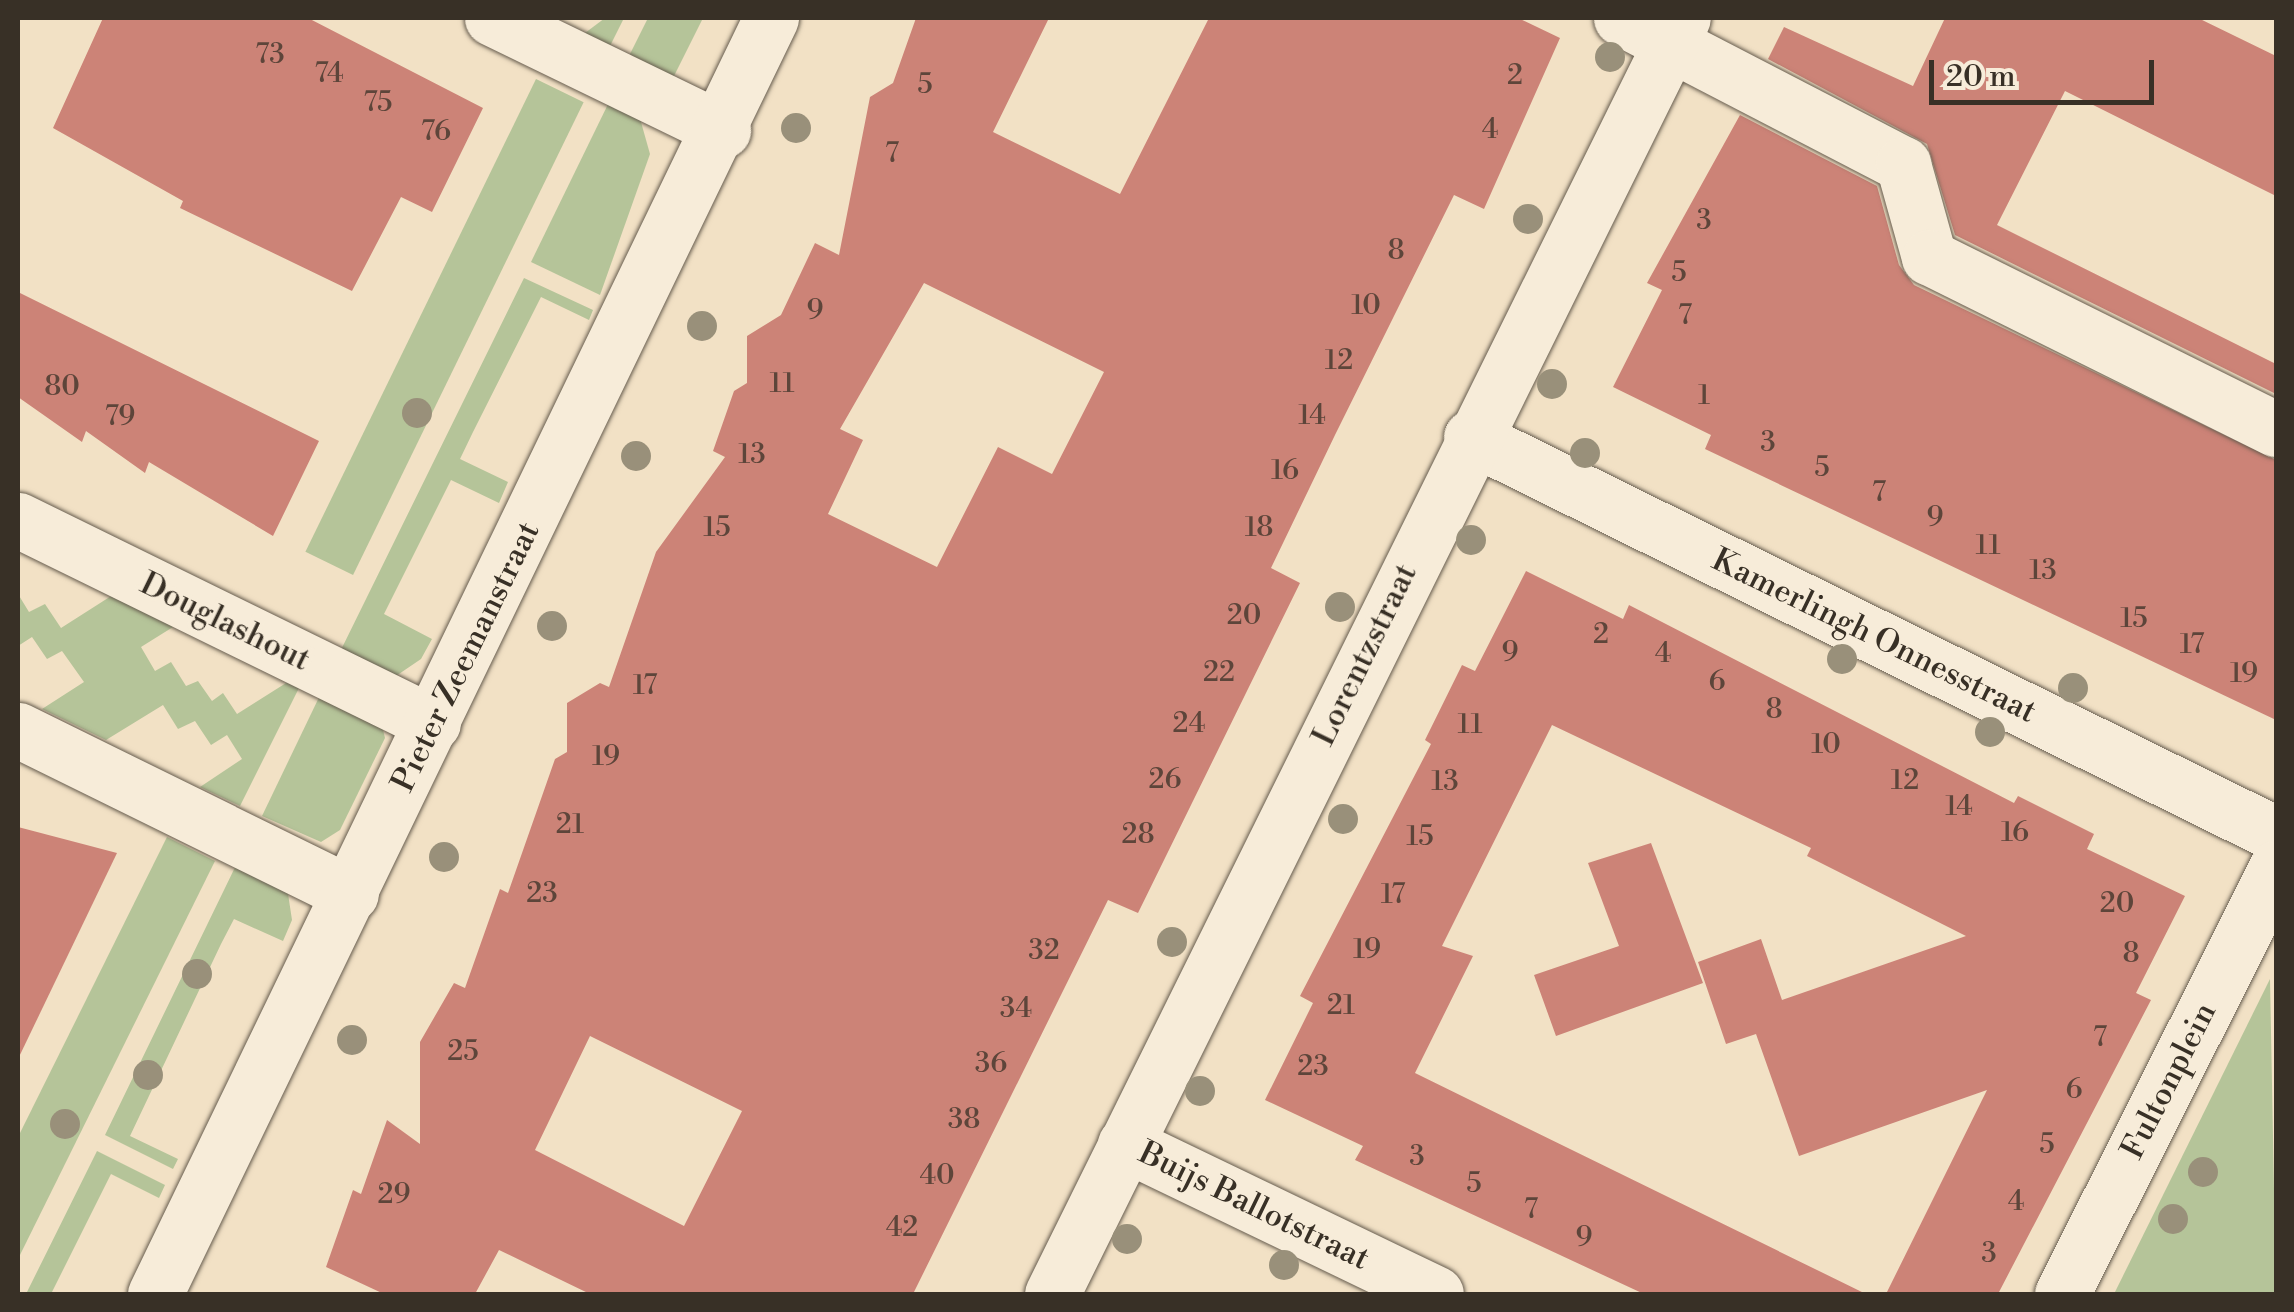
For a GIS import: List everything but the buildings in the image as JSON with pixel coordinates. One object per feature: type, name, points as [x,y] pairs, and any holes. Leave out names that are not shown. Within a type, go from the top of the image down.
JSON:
[{"type":"street","points":[[492,18],[723,130]]},
{"type":"street","name":"Pieter Zeemanstraat","points":[[156,1294],[723,130],[772,18]]},
{"type":"street","points":[[1621,18],[1677,30],[1903,164],[1929,257],[2276,429]]},
{"type":"street","name":"Lorentzstraat","points":[[1052,1294],[1471,437],[1677,30]]},
{"type":"street","name":"Kamerlingh Onnesstraat","points":[[1471,437],[2276,834]]},
{"type":"street","name":"Douglashout","points":[[18,520],[433,724]]},
{"type":"street","points":[[18,730],[351,894]]},
{"type":"street","name":"Fultonplein","points":[[2062,1294],[2276,868]]},
{"type":"street","name":"Buijs Ballotstraat","points":[[1125,1144],[1436,1294]]},
{"type":"green space","points":[[605,18],[624,18],[608,50],[581,36]]},
{"type":"green space","points":[[648,18],[703,18],[672,80],[628,58]]},
{"type":"green space","points":[[536,79],[584,102],[353,575],[305,552]]},
{"type":"green space","points":[[612,96],[639,115],[650,154],[600,295],[531,262]]},
{"type":"green space","points":[[524,278],[593,310],[589,320],[541,297],[473,432],[460,459],[508,482],[499,503],[451,480],[384,614],[432,639],[421,659],[393,678],[335,662]]},
{"type":"green space","points":[[119,591],[181,622],[141,647],[155,671],[171,662],[186,686],[198,681],[212,701],[223,693],[237,714],[294,678],[302,682],[240,806],[200,787],[242,759],[227,735],[211,745],[195,721],[178,729],[163,705],[106,740],[42,709],[84,682],[62,651],[47,659],[32,637],[18,646],[18,594],[29,612],[45,604],[61,628]]},
{"type":"green space","points":[[323,689],[381,722],[385,738],[340,830],[321,842],[262,816]]},
{"type":"green space","points":[[167,837],[215,861],[18,1259],[18,1137]]},
{"type":"green space","points":[[241,855],[287,887],[292,920],[283,941],[234,919],[221,944],[130,1136],[178,1159],[173,1169],[105,1135]]},
{"type":"green space","points":[[2270,979],[2276,1294],[2114,1294]]},
{"type":"green space","points":[[97,1151],[165,1185],[159,1198],[111,1174],[51,1294],[26,1294]]}]
